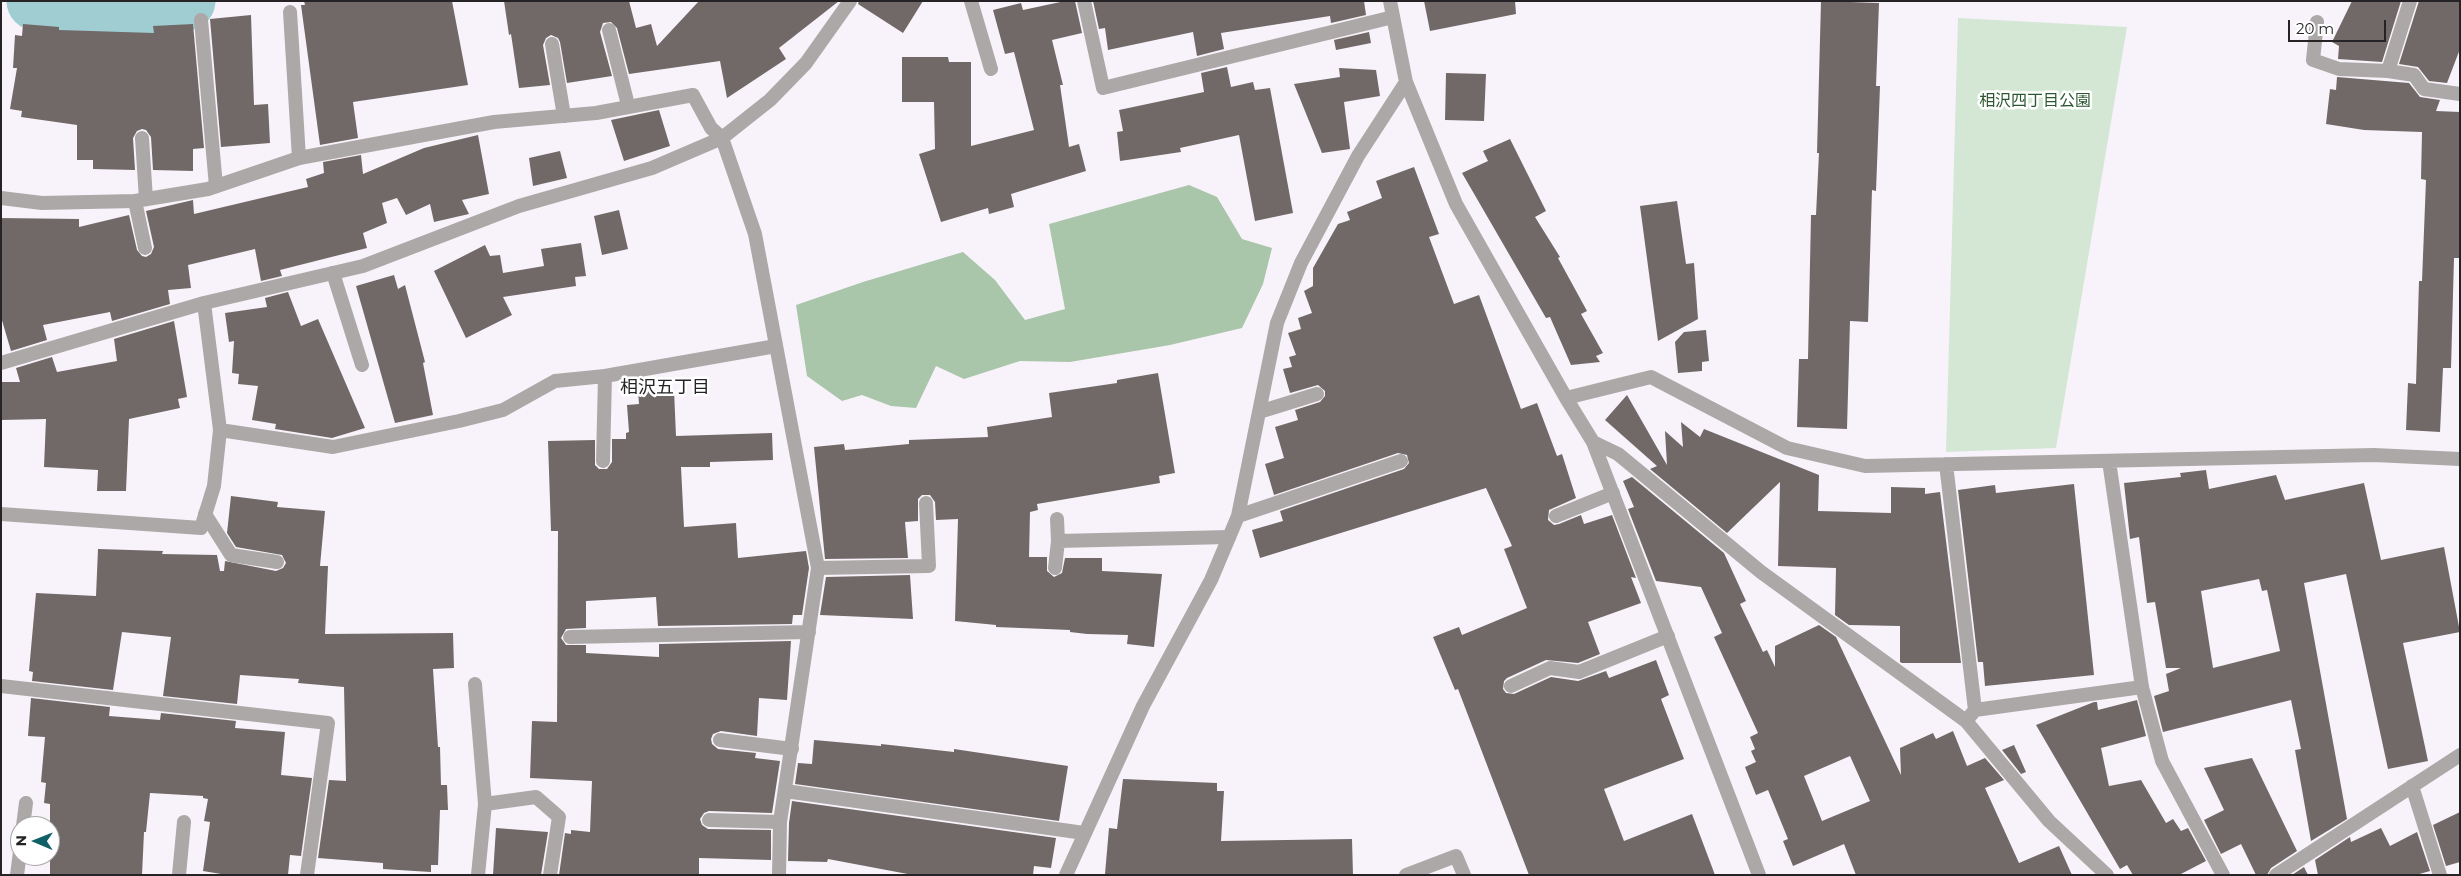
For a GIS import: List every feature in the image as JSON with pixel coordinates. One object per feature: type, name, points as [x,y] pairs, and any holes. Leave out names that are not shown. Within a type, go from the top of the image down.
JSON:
[{"type":"street","points":[[1,363],[204,303],[363,266],[519,206],[652,168],[722,138],[770,100],[806,63],[850,1]]},
{"type":"street","points":[[970,1],[991,69]]},
{"type":"street","points":[[1084,1],[1103,88],[1393,17]]},
{"type":"street","points":[[1390,1],[1406,82],[1456,204],[1566,398],[1594,442],[1759,875]]},
{"type":"street","points":[[2388,71],[2410,1]]},
{"type":"street","points":[[290,12],[300,158]]},
{"type":"street","points":[[201,20],[216,186]]},
{"type":"street","points":[[2317,22],[2313,60],[2339,69],[2388,71],[2414,76],[2424,89],[2460,94]]},
{"type":"street","points":[[610,30],[628,106]]},
{"type":"street","points":[[552,44],[564,116]]},
{"type":"street","points":[[1066,875],[1143,706],[1211,580],[1238,516],[1277,323],[1301,263],[1358,156],[1406,82]]},
{"type":"street","points":[[1,198],[42,203],[140,200],[216,186],[300,158],[494,122],[596,113],[693,95],[711,128],[722,138],[756,234],[818,568],[780,822],[779,875]]},
{"type":"street","points":[[142,138],[140,200],[144,248]]},
{"type":"street","points":[[333,273],[362,365]]},
{"type":"street","points":[[1,514],[201,528],[214,486],[220,430],[204,303]]},
{"type":"street","points":[[220,430],[333,447],[503,410],[555,381],[604,376],[776,346]]},
{"type":"street","points":[[603,461],[604,376]]},
{"type":"street","points":[[1566,398],[1652,377],[1787,448],[1864,466],[2374,455],[2460,459]]},
{"type":"street","points":[[1259,412],[1317,394]]},
{"type":"street","points":[[1594,442],[1618,454],[1761,572],[1971,716],[2048,821],[2108,875]]},
{"type":"street","points":[[1238,516],[1401,461]]},
{"type":"street","points":[[2109,461],[2142,687],[2162,761],[2223,875]]},
{"type":"street","points":[[1946,464],[1971,716]]},
{"type":"street","points":[[1556,516],[1613,493]]},
{"type":"street","points":[[818,568],[929,566],[926,502]]},
{"type":"street","points":[[205,514],[231,555],[277,562]]},
{"type":"street","points":[[1055,568],[1058,541],[1057,518]]},
{"type":"street","points":[[1058,541],[1229,537]]},
{"type":"street","points":[[570,637],[809,632]]},
{"type":"street","points":[[1511,686],[1550,668],[1579,672],[1668,636]]},
{"type":"street","points":[[475,684],[485,804],[478,875]]},
{"type":"street","points":[[1,686],[328,723],[307,875]]},
{"type":"street","points":[[1971,716],[2142,687]]},
{"type":"street","points":[[720,740],[792,749]]},
{"type":"street","points":[[2276,875],[2460,755]]},
{"type":"street","points":[[2412,786],[2440,875]]},
{"type":"street","points":[[785,791],[1084,833]]},
{"type":"street","points":[[485,804],[536,797],[559,817],[550,875]]},
{"type":"street","points":[[24,816],[26,803]]},
{"type":"street","points":[[709,820],[780,822]]},
{"type":"street","points":[[179,875],[184,822]]},
{"type":"street","points":[[1406,875],[1456,856],[1464,875]]},
{"type":"green space","name":"相沢四丁目公園","points":[[1958,18],[2127,27],[2056,448],[1946,452]]},
{"type":"green space","points":[[1189,185],[1217,197],[1242,239],[1272,248],[1263,284],[1242,328],[1170,345],[1070,362],[1020,361],[964,379],[936,366],[916,408],[891,406],[862,395],[842,401],[807,376],[796,305],[863,282],[963,252],[995,280],[1025,320],[1065,309],[1049,224]]},
{"type":"building","points":[[304,1],[452,1],[468,85],[353,102],[358,138],[320,145],[301,5],[305,5]]},
{"type":"building","points":[[504,1],[629,1],[636,28],[651,24],[657,46],[699,1],[839,1],[779,48],[786,59],[727,98],[720,61],[629,74],[617,28],[611,22],[603,23],[600,32],[612,76],[567,83],[560,42],[558,38],[551,35],[546,38],[543,45],[550,85],[519,88]]},
{"type":"building","points":[[859,1],[923,1],[903,33],[858,4]]},
{"type":"building","points":[[1065,1],[1075,1],[1082,33],[1052,40],[1063,85],[1060,85],[1069,147],[1079,144],[1086,171],[1011,194],[1014,207],[989,214],[988,208],[941,222],[919,154],[935,149],[934,102],[902,102],[902,57],[948,57],[949,62],[971,62],[971,146],[1034,130],[1014,52],[1005,54],[993,10],[1021,3],[1023,10]]},
{"type":"building","points":[[1093,1],[1364,1],[1366,15],[1331,23],[1330,16],[1221,33],[1224,49],[1197,56],[1193,32],[1108,50],[1105,28],[1099,29]]},
{"type":"building","points":[[1424,1],[1515,1],[1516,14],[1430,31]]},
{"type":"building","points":[[1821,1],[1879,3],[1876,86],[1880,86],[1876,191],[1872,190],[1868,322],[1850,321],[1847,429],[1797,427],[1799,359],[1808,359],[1811,215],[1816,215],[1819,153],[1817,153]]},
{"type":"building","points":[[2352,1],[2401,1],[2382,62],[2338,59],[2339,46],[2332,42]]},
{"type":"building","points":[[2419,1],[2460,1],[2460,49],[2447,83],[2429,81],[2418,67],[2399,64]]},
{"type":"building","points":[[251,15],[254,105],[268,104],[270,143],[221,147],[210,19]]},
{"type":"building","points":[[23,24],[59,27],[59,30],[154,33],[153,26],[193,24],[204,148],[193,149],[193,171],[153,170],[151,137],[146,130],[142,129],[137,131],[133,138],[135,170],[93,169],[93,160],[77,160],[77,125],[21,117],[22,111],[10,109],[17,68],[13,68],[15,35],[22,36]]},
{"type":"building","points":[[1369,32],[1371,43],[1336,50],[1334,40]]},
{"type":"building","points":[[1227,67],[1231,87],[1253,82],[1255,90],[1270,88],[1293,213],[1255,221],[1239,135],[1180,148],[1181,152],[1120,161],[1117,132],[1123,131],[1119,110],[1204,92],[1201,73]]},
{"type":"building","points":[[1339,68],[1376,70],[1380,96],[1344,102],[1350,149],[1322,153],[1294,84],[1340,77]]},
{"type":"building","points":[[1446,73],[1486,74],[1484,121],[1445,120]]},
{"type":"building","points":[[2337,77],[2409,83],[2420,97],[2440,100],[2436,111],[2460,112],[2460,258],[2454,258],[2451,368],[2443,368],[2440,432],[2406,430],[2408,383],[2416,384],[2419,281],[2422,281],[2426,180],[2421,179],[2422,132],[2364,130],[2326,124],[2330,89],[2336,90]]},
{"type":"building","points":[[659,110],[670,146],[624,161],[611,120]]},
{"type":"building","points":[[478,135],[489,194],[462,200],[469,214],[434,222],[430,204],[406,215],[397,198],[382,203],[387,223],[363,233],[367,248],[280,270],[282,276],[261,281],[255,249],[188,265],[191,288],[168,290],[170,304],[112,321],[110,312],[43,325],[47,340],[11,351],[1,317],[1,218],[79,219],[79,227],[129,215],[137,250],[142,256],[146,257],[151,254],[154,247],[146,211],[193,200],[194,214],[308,187],[306,179],[324,173],[323,162],[361,155],[363,174],[424,148]]},
{"type":"building","points":[[1510,139],[1546,211],[1535,217],[1560,257],[1558,258],[1587,311],[1581,314],[1603,353],[1596,356],[1600,362],[1571,365],[1550,317],[1546,318],[1462,173],[1488,161],[1483,151]]},
{"type":"building","points":[[560,151],[567,178],[533,186],[529,158]]},
{"type":"building","points":[[1414,167],[1439,234],[1429,237],[1454,304],[1479,295],[1521,409],[1537,403],[1557,456],[1562,454],[1576,498],[1549,510],[1548,520],[1554,525],[1581,515],[1584,524],[1612,515],[1636,578],[1631,577],[1641,603],[1588,622],[1600,654],[1578,663],[1546,660],[1507,678],[1504,681],[1503,689],[1506,693],[1514,694],[1551,677],[1578,681],[1606,671],[1609,678],[1656,660],[1669,695],[1661,699],[1684,759],[1604,789],[1624,841],[1692,814],[1715,875],[1529,875],[1458,689],[1455,690],[1433,637],[1459,627],[1462,635],[1527,608],[1504,549],[1512,546],[1486,488],[1260,558],[1252,530],[1283,521],[1280,511],[1404,469],[1409,463],[1407,455],[1398,453],[1274,495],[1265,464],[1284,458],[1275,427],[1298,420],[1295,410],[1320,402],[1325,396],[1325,391],[1318,385],[1290,393],[1283,369],[1292,367],[1289,357],[1296,355],[1288,333],[1301,329],[1298,318],[1312,313],[1304,291],[1313,286],[1313,268],[1338,224],[1350,220],[1347,212],[1382,198],[1376,181]]},
{"type":"building","points":[[1677,201],[1686,264],[1694,263],[1698,319],[1658,341],[1640,206]]},
{"type":"building","points":[[619,210],[628,249],[602,255],[594,216]]},
{"type":"building","points":[[581,243],[586,276],[575,277],[576,286],[503,297],[512,315],[466,338],[434,271],[485,245],[490,256],[500,255],[503,273],[544,266],[541,249]]},
{"type":"building","points":[[394,275],[398,289],[405,285],[425,362],[423,363],[433,415],[395,423],[356,286]]},
{"type":"building","points":[[288,292],[301,326],[318,319],[365,428],[332,438],[275,429],[276,424],[252,420],[258,386],[238,384],[239,374],[232,373],[234,341],[229,342],[225,313],[267,307],[265,298]]},
{"type":"building","points":[[174,321],[187,397],[178,399],[180,408],[129,419],[126,491],[97,491],[98,470],[44,467],[46,419],[1,420],[1,382],[20,382],[16,368],[52,357],[57,372],[117,361],[114,339]]},
{"type":"building","points":[[1706,330],[1709,361],[1702,362],[1702,371],[1678,373],[1675,342],[1684,332]]},
{"type":"building","points":[[1158,373],[1175,473],[1159,476],[1160,483],[1037,504],[1038,510],[1030,512],[1029,557],[1047,557],[1047,571],[1054,577],[1062,573],[1065,558],[1102,558],[1102,571],[1162,574],[1154,647],[1127,644],[1128,635],[996,627],[996,625],[955,621],[958,519],[936,520],[935,502],[930,495],[922,495],[918,499],[918,521],[905,522],[908,558],[825,559],[814,447],[844,444],[845,450],[909,444],[909,440],[988,437],[987,427],[1052,417],[1049,393],[1117,383],[1117,380]]},
{"type":"building","points":[[674,390],[676,436],[772,433],[773,460],[710,462],[710,467],[681,467],[684,527],[736,523],[738,558],[806,551],[809,568],[802,615],[793,615],[792,624],[658,626],[656,597],[586,601],[586,628],[566,629],[561,638],[566,645],[586,645],[586,653],[659,657],[659,644],[791,641],[787,700],[759,698],[757,736],[721,731],[713,734],[711,739],[712,744],[718,749],[756,753],[755,758],[780,761],[772,813],[709,811],[704,813],[700,819],[702,825],[708,829],[771,830],[771,860],[699,858],[699,875],[559,875],[565,833],[571,834],[571,830],[590,832],[592,781],[530,778],[532,721],[557,722],[558,531],[551,531],[548,441],[595,440],[595,465],[599,469],[607,469],[612,462],[612,439],[626,439],[626,433],[629,432],[627,405],[639,404],[638,391]]},
{"type":"building","points":[[1627,395],[1667,465],[1665,431],[1683,447],[1681,422],[1700,437],[1704,429],[1819,475],[1818,511],[1891,513],[1891,487],[1925,488],[1925,494],[1940,492],[1961,663],[1900,662],[1900,626],[1849,625],[1835,615],[1836,568],[1778,566],[1780,482],[1727,533],[1650,469],[1657,466],[1605,420]]},
{"type":"building","points":[[2206,470],[2209,489],[2276,475],[2285,500],[2364,483],[2381,560],[2444,547],[2460,632],[2403,643],[2428,761],[2388,769],[2346,574],[2304,583],[2347,819],[2311,841],[2295,750],[2301,749],[2291,700],[2163,732],[2154,696],[2169,691],[2166,674],[2181,668],[2166,668],[2155,602],[2147,603],[2139,537],[2130,539],[2124,483],[2181,477],[2180,473]],"holes":[[[2259,579],[2262,591],[2267,590],[2280,651],[2213,668],[2201,591]]]},
{"type":"building","points":[[1632,477],[1724,553],[1746,601],[1740,604],[1763,652],[1767,650],[1775,667],[1775,646],[1819,625],[1836,637],[1901,775],[1900,748],[1933,733],[1936,739],[1953,731],[1967,766],[1985,758],[2004,780],[1985,788],[2019,863],[2059,846],[2072,875],[1856,875],[1844,844],[1793,866],[1783,841],[1788,839],[1768,790],[1756,795],[1745,767],[1756,762],[1751,751],[1755,749],[1750,737],[1758,733],[1714,637],[1722,633],[1701,587],[1656,581],[1628,509],[1634,507],[1623,481]],"holes":[[[1850,756],[1870,801],[1822,821],[1804,776]]]},
{"type":"building","points":[[2074,484],[2094,675],[1985,686],[1983,662],[1978,662],[1958,490],[1995,485],[1996,493]]},
{"type":"building","points":[[231,496],[278,502],[277,507],[325,511],[320,566],[328,566],[325,634],[453,633],[454,668],[433,669],[438,747],[440,747],[441,785],[447,785],[448,810],[440,810],[438,865],[431,865],[431,872],[383,869],[383,863],[318,858],[329,780],[346,781],[344,687],[298,683],[299,679],[240,675],[237,704],[163,696],[171,637],[122,632],[113,690],[32,681],[33,672],[29,671],[36,593],[96,596],[98,549],[163,551],[162,554],[217,555],[220,571],[224,571],[225,561],[276,571],[283,568],[286,563],[282,555],[236,547],[227,533]]},
{"type":"building","points":[[910,575],[913,619],[820,615],[826,577]]},
{"type":"building","points":[[31,698],[110,707],[109,716],[160,720],[161,713],[236,721],[235,728],[285,732],[281,775],[312,778],[301,856],[290,855],[288,875],[227,875],[203,871],[210,822],[204,821],[208,799],[203,798],[203,796],[150,793],[146,832],[144,832],[142,875],[50,875],[50,866],[60,866],[60,816],[50,816],[50,804],[44,803],[46,783],[41,782],[45,737],[28,736]]},
{"type":"building","points":[[2137,700],[2146,736],[2101,748],[2109,786],[2141,780],[2166,823],[2173,819],[2181,831],[2188,828],[2206,861],[2179,875],[2133,875],[2127,865],[2120,869],[2036,725],[2094,702],[2097,702],[2098,710]]},
{"type":"building","points":[[814,740],[881,746],[881,744],[954,752],[954,749],[1068,766],[1059,821],[795,784],[798,763],[812,764]]},
{"type":"building","points":[[2014,745],[2026,772],[2021,774],[2002,750]]},
{"type":"building","points":[[2252,758],[2297,851],[2271,868],[2267,875],[2256,875],[2241,844],[2221,854],[2204,820],[2224,810],[2204,768]]},
{"type":"building","points":[[1123,779],[1217,783],[1217,791],[1224,791],[1221,841],[1352,839],[1353,875],[1105,874],[1109,828],[1117,829]]},
{"type":"building","points":[[792,801],[1056,838],[1051,868],[1034,866],[1033,875],[913,875],[828,859],[827,862],[788,861],[789,823]]},
{"type":"building","points":[[2460,812],[2460,862],[2446,866],[2433,825]]},
{"type":"building","points":[[496,828],[548,832],[541,875],[493,875]]},
{"type":"building","points":[[2381,828],[2390,846],[2417,832],[2430,871],[2416,875],[2318,875],[2315,860],[2350,837],[2351,842]]},
{"type":"building","points":[[2304,867],[2308,875],[2292,875]]},
{"type":"waterway","points":[[36,1],[100,13],[149,12],[186,1]]},
{"type":"district","name":"相沢五丁目","points":[[665,388]]}]
